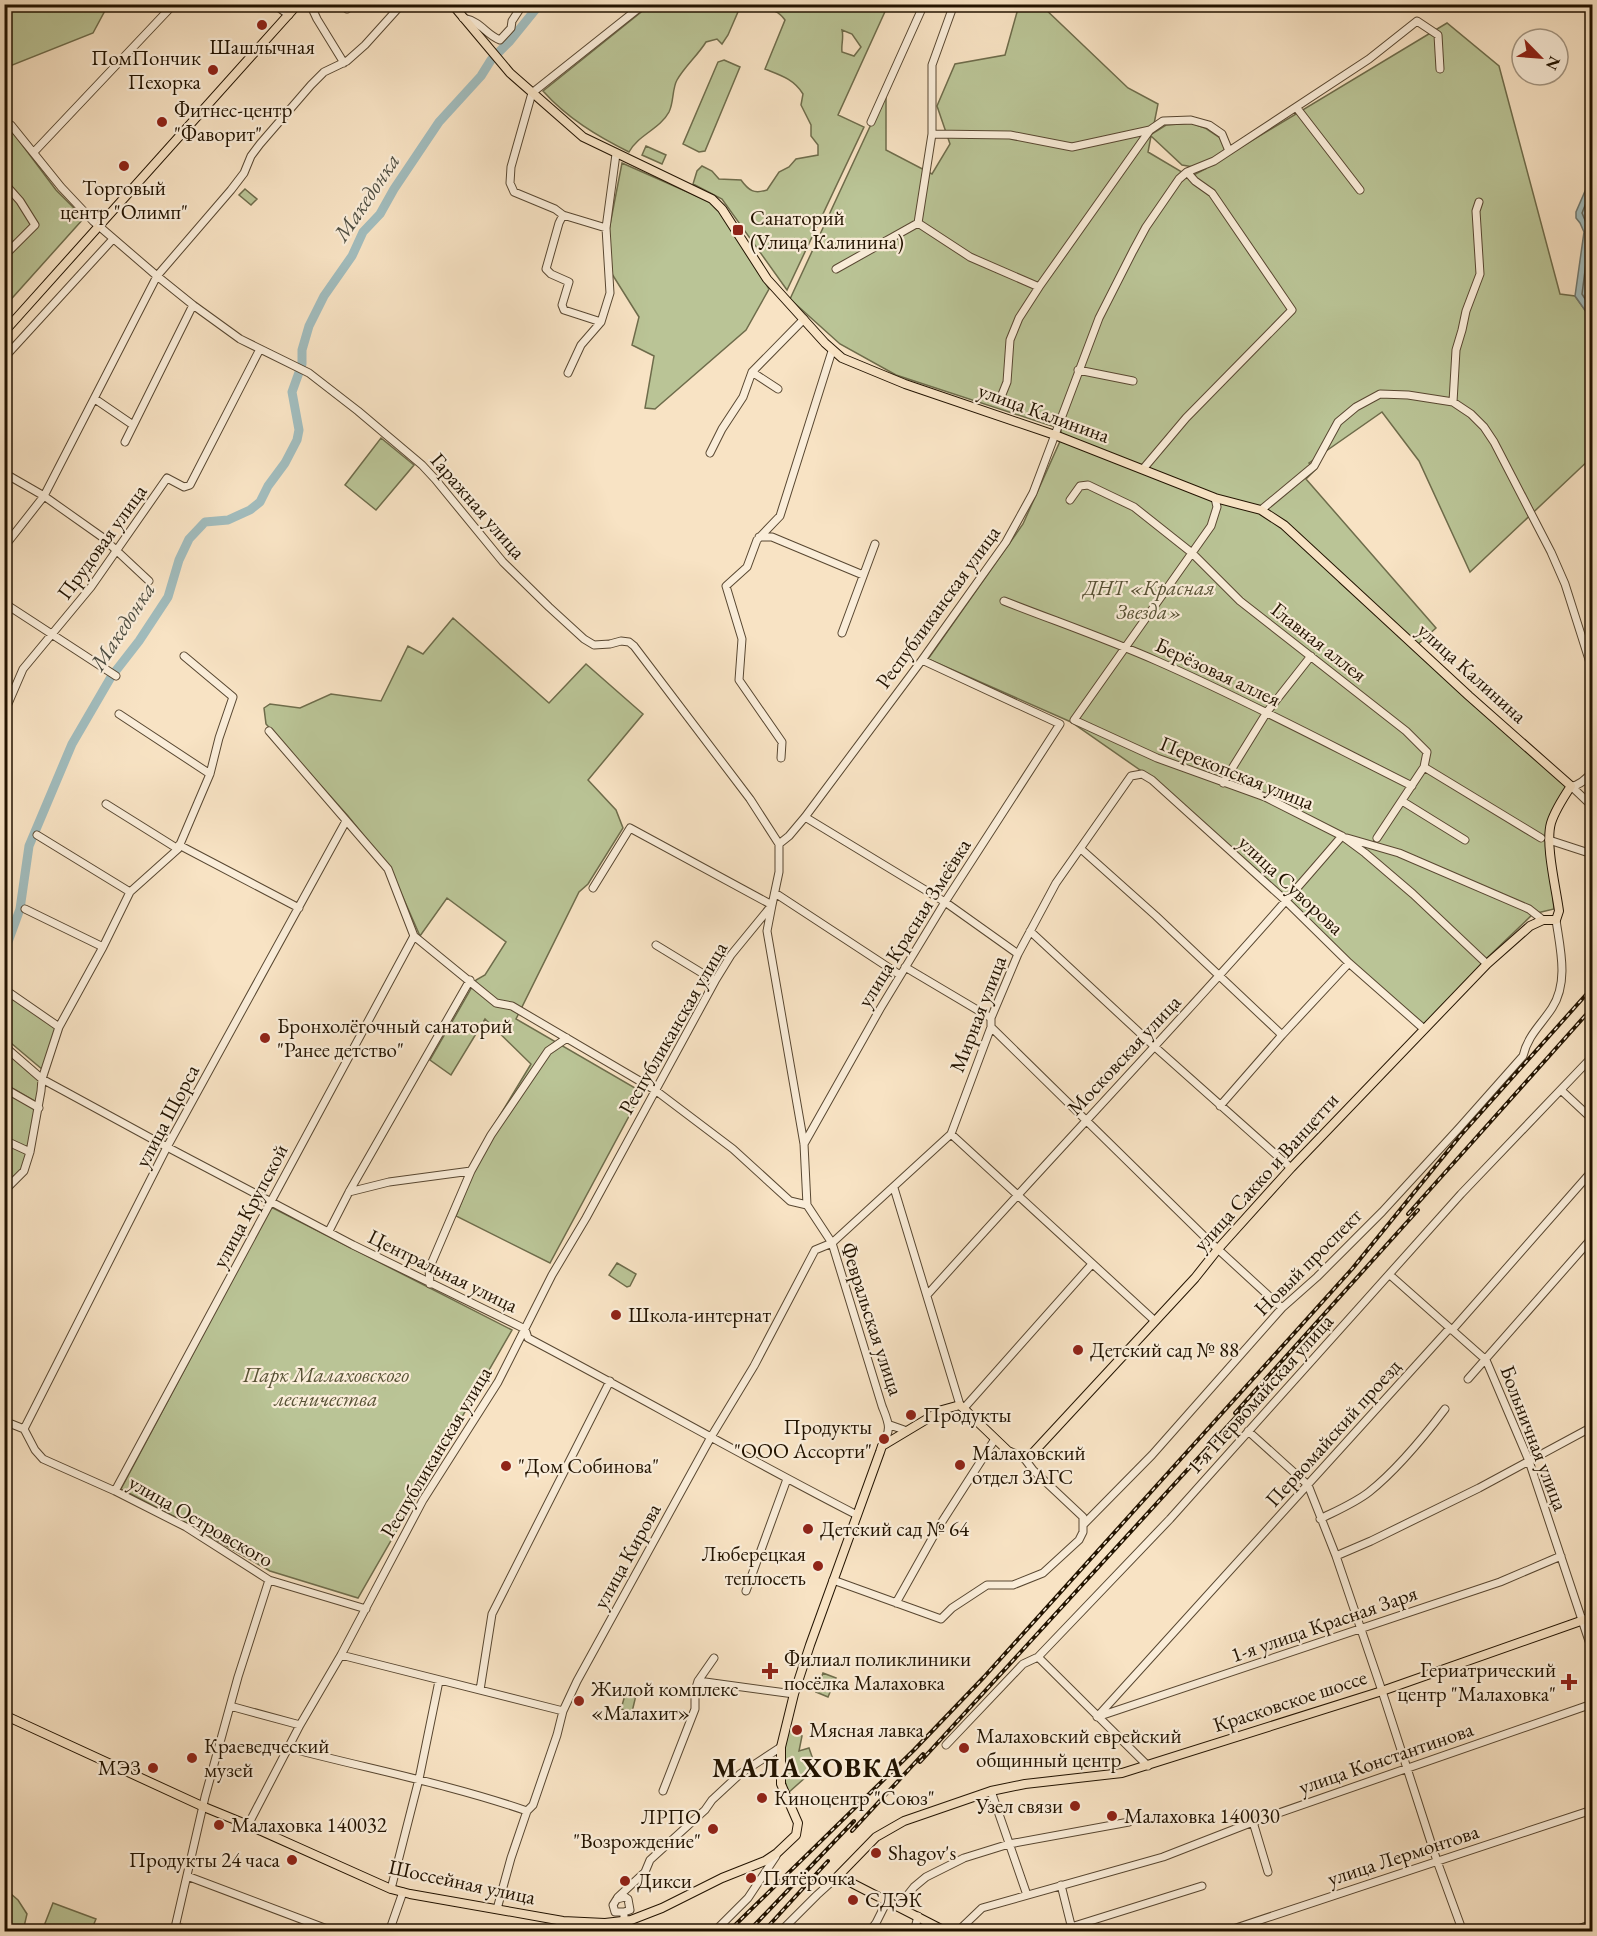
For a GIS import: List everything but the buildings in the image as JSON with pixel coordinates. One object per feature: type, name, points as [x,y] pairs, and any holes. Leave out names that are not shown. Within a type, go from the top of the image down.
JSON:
[{"type":"main road","points":[[4,332],[298,4]]},
{"type":"main road","name":"улица Калинина","points":[[452,4],[495,56],[532,93],[583,137],[712,200],[722,209],[767,279],[832,351],[842,358],[905,384],[1055,435],[1215,498],[1261,510],[1284,525],[1310,547],[1462,689],[1571,786]]},
{"type":"main road","points":[[1543,920],[1556,920],[1558,911],[1545,839],[1571,786]]},
{"type":"main road","name":"улица Сакко и Ванцетти","points":[[1024,1458],[1039,1448],[1195,1278],[1291,1168],[1424,1029],[1487,964],[1530,927],[1543,920]]},
{"type":"main road","points":[[781,1747],[794,1694],[882,1446],[942,1410],[963,1406],[1008,1451],[1024,1458]]},
{"type":"main road","name":"Красковское шоссе","points":[[838,1876],[869,1843],[889,1828],[991,1791],[1025,1784],[1122,1773],[1148,1766],[1382,1691],[1593,1617]]},
{"type":"main road","name":"Шоссейная улица","points":[[4,1715],[204,1807],[391,1889],[605,1927],[624,1917],[662,1908],[722,1878],[765,1861],[796,1835],[799,1827],[781,1784],[781,1747]]},
{"type":"main road","points":[[838,1876],[947,1932]]},
{"type":"street","points":[[34,152],[174,4]]},
{"type":"street","points":[[274,4],[290,15]]},
{"type":"street","points":[[310,4],[344,63]]},
{"type":"street","points":[[4,546],[45,496],[157,276],[231,190],[244,173],[251,156],[260,144],[311,85],[324,72],[344,63],[365,45],[402,4]]},
{"type":"street","points":[[463,18],[481,25],[500,40],[511,28],[512,21],[523,4]]},
{"type":"street","points":[[606,228],[563,215],[555,209],[514,192],[510,183],[511,167],[532,93],[644,4]]},
{"type":"street","points":[[871,122],[924,4]]},
{"type":"street","points":[[918,223],[932,134],[932,65],[954,4]]},
{"type":"street","points":[[1143,469],[1186,418],[1292,310],[1212,193],[1187,172],[1229,151],[1370,59],[1417,21],[1438,35],[1440,69]]},
{"type":"street","points":[[1296,107],[1360,190]]},
{"type":"street","points":[[1001,397],[1007,382],[1010,340],[1019,318],[1150,130],[1163,121],[1191,120],[1209,125],[1222,134],[1229,151]]},
{"type":"street","name":"Гаражная улица","points":[[4,125],[11,125],[61,187],[99,227],[157,276],[240,339],[301,368],[422,465],[503,562],[584,639],[594,645],[621,641],[629,642],[634,646],[750,799],[779,843]]},
{"type":"street","points":[[932,134],[1010,135],[1072,147],[1150,130]]},
{"type":"street","points":[[568,373],[581,345],[601,322],[610,293],[606,228],[616,154]]},
{"type":"street","name":"Республиканская улица","points":[[248,1825],[423,1500],[498,1382],[552,1275],[586,1218],[716,981],[731,955],[772,905],[779,872],[779,843],[789,836],[805,817],[922,660],[1019,521],[1043,469],[1099,318],[1146,227],[1179,179],[1187,172]]},
{"type":"street","points":[[4,183],[20,201],[35,225],[4,256]]},
{"type":"street","points":[[1453,402],[1456,350],[1466,311],[1480,274],[1477,221],[1479,202]]},
{"type":"street","points":[[563,215],[546,269],[551,274],[569,282],[562,305],[564,310],[601,322]]},
{"type":"street","points":[[918,223],[970,257],[1039,287]]},
{"type":"street","points":[[836,268],[918,223]]},
{"type":"street","points":[[4,358],[113,239]]},
{"type":"street","points":[[125,442],[193,305]]},
{"type":"street","points":[[710,453],[722,429],[743,397],[752,372],[804,319]]},
{"type":"street","name":"Прудовая улица","points":[[4,713],[23,669],[68,617],[118,551],[167,477],[184,487],[190,485],[260,349]]},
{"type":"street","points":[[781,758],[782,742],[739,680],[742,639],[726,586],[747,567],[756,540],[780,516],[832,351]]},
{"type":"street","points":[[1078,370],[1133,381]]},
{"type":"street","points":[[752,372],[778,389]]},
{"type":"street","points":[[1261,510],[1314,466],[1338,422],[1356,407],[1380,394],[1453,402],[1471,414],[1494,442],[1556,563],[1593,669]]},
{"type":"street","points":[[95,399],[134,425]]},
{"type":"street","points":[[4,473],[45,496],[102,537],[149,581]]},
{"type":"street","name":"Главная аллея","points":[[1071,500],[1080,486],[1088,485],[1134,507],[1192,553],[1240,601],[1406,731],[1427,752],[1424,767]]},
{"type":"street","points":[[1125,648],[1211,526],[1217,507],[1215,498]]},
{"type":"street","points":[[759,537],[772,537],[863,575]]},
{"type":"street","points":[[842,633],[875,544]]},
{"type":"street","name":"Берёзовая аллея","points":[[1004,601],[1125,648],[1267,712],[1412,786]]},
{"type":"street","points":[[4,603],[113,674]]},
{"type":"street","name":"Перекопская улица","points":[[1125,648],[1074,720],[1157,758],[1265,797],[1342,836],[1413,894],[1487,964]]},
{"type":"street","points":[[4,1191],[24,1171],[39,1107],[42,1078],[59,1027],[130,892],[179,847],[210,774],[233,697],[184,656]]},
{"type":"street","points":[[1223,783],[1267,712],[1311,657]]},
{"type":"street","name":"улица Красная Змеёвка","points":[[804,1144],[900,975],[1060,724],[922,660]]},
{"type":"street","points":[[119,714],[210,774]]},
{"type":"street","points":[[269,731],[388,869],[414,936],[496,1002],[512,1006],[655,1090],[733,1149],[790,1201],[807,1205],[804,1144],[767,931],[772,905],[630,828],[593,888]]},
{"type":"street","points":[[1377,837],[1424,767],[1545,839],[1593,854]]},
{"type":"street","points":[[1571,786],[1575,786],[1593,772]]},
{"type":"street","name":"улица Суворова","points":[[1131,776],[1142,774],[1152,780],[1287,901],[1350,963],[1424,1029]]},
{"type":"street","name":"Мирная улица","points":[[832,1243],[951,1134],[991,1027],[991,1018],[1018,954],[1056,883],[1131,776]]},
{"type":"street","name":"улица Калинина","points":[[1571,786],[1593,806]]},
{"type":"street","points":[[1402,801],[1464,840]]},
{"type":"street","points":[[106,804],[179,847],[299,908]]},
{"type":"street","points":[[805,817],[945,902],[1018,954]]},
{"type":"street","name":"улица Щорса","points":[[24,1430],[167,1147],[346,821]]},
{"type":"street","points":[[38,835],[130,892]]},
{"type":"street","points":[[1342,836],[1399,853],[1529,909],[1543,920]]},
{"type":"street","name":"Московская улица","points":[[928,1294],[1287,901],[1342,836]]},
{"type":"street","points":[[1081,849],[1282,1035]]},
{"type":"street","points":[[775,893],[900,975]]},
{"type":"street","points":[[25,909],[103,947]]},
{"type":"street","name":"Новый проспект","points":[[896,1602],[941,1619],[952,1608],[987,1585],[1013,1585],[1043,1574],[1079,1540],[1083,1532],[1083,1525],[1152,1455],[1282,1308],[1317,1277],[1382,1212],[1523,1056],[1526,1042],[1553,1006],[1560,991],[1562,966],[1556,920]]},
{"type":"street","points":[[1030,931],[1155,1047],[1291,1168]]},
{"type":"street","name":"улица Крупской","points":[[115,1491],[414,936]]},
{"type":"street","points":[[656,945],[716,981]]},
{"type":"street","points":[[1220,1106],[1282,1035],[1350,963]]},
{"type":"street","points":[[906,967],[991,1018]]},
{"type":"street","points":[[329,1231],[470,980]]},
{"type":"street","points":[[4,989],[59,1027]]},
{"type":"street","points":[[991,1027],[1085,1121],[1282,1308]]},
{"type":"street","points":[[430,1284],[429,1269],[471,1171],[511,1104],[548,1051],[567,1038]]},
{"type":"street","name":"Центральная улица","points":[[4,1046],[42,1078],[167,1147],[430,1284],[525,1329],[528,1338],[857,1515]]},
{"type":"street","name":"1-я Первомайская улица","points":[[946,1745],[1023,1664],[1038,1658],[1170,1519],[1461,1194],[1593,1057]]},
{"type":"street","points":[[4,1088],[39,1107]]},
{"type":"street","points":[[1562,1091],[1593,1119]]},
{"type":"street","points":[[951,1134],[1155,1321]]},
{"type":"street","points":[[4,1140],[30,1152]]},
{"type":"street","points":[[349,1192],[389,1182],[471,1171]]},
{"type":"street","name":"Первомайский проезд","points":[[1097,1717],[1448,1330],[1453,1329],[1593,1171]]},
{"type":"street","points":[[894,1188],[963,1406]]},
{"type":"street","name":"Февральская улица","points":[[807,1205],[832,1243],[882,1406],[890,1425],[888,1436],[882,1446]]},
{"type":"street","points":[[1468,1379],[1593,1238]]},
{"type":"street","name":"улица Кирова","points":[[498,1909],[511,1856],[527,1811],[532,1805],[557,1735],[563,1711],[597,1644],[711,1437],[754,1366],[815,1250],[832,1243]]},
{"type":"street","points":[[963,1406],[1092,1264]]},
{"type":"street","name":"Больничная улица","points":[[1390,1275],[1486,1360],[1529,1461],[1593,1650]]},
{"type":"street","points":[[480,1690],[492,1614],[610,1381]]},
{"type":"street","points":[[1320,1519],[1368,1493],[1428,1432],[1445,1409]]},
{"type":"street","points":[[4,1420],[24,1430]]},
{"type":"street","name":"Февральская улица","points":[[890,1425],[907,1431]]},
{"type":"street","points":[[1336,1556],[1479,1488],[1593,1427]]},
{"type":"street","name":"улица Островского","points":[[24,1430],[43,1459],[115,1491],[186,1527],[269,1580],[366,1609]]},
{"type":"street","points":[[1248,1431],[1308,1485],[1336,1556],[1437,1861],[1463,1932]]},
{"type":"street","points":[[833,1580],[896,1602],[938,1528],[994,1439]]},
{"type":"street","points":[[1024,1458],[1033,1470],[1083,1517],[1083,1525]]},
{"type":"street","points":[[746,1591],[788,1479]]},
{"type":"street","name":"1-я улица Красная Заря","points":[[1097,1717],[1500,1582],[1561,1556]]},
{"type":"street","points":[[190,1932],[175,1929],[230,1706],[269,1580]]},
{"type":"street","points":[[341,1655],[563,1711]]},
{"type":"street","points":[[1038,1658],[1148,1766]]},
{"type":"street","points":[[663,1791],[695,1709],[695,1691],[698,1681],[714,1659]]},
{"type":"street","points":[[391,1889],[419,1779],[439,1681]]},
{"type":"street","points":[[698,1681],[794,1694]]},
{"type":"street","name":"улица Константинова","points":[[957,1932],[982,1908],[1163,1857],[1407,1767],[1593,1704]]},
{"type":"street","points":[[230,1706],[300,1725]]},
{"type":"street","points":[[617,1899],[625,1897],[628,1899],[630,1910],[624,1917],[613,1910],[613,1905],[617,1899],[645,1872],[650,1860],[705,1810],[712,1800],[740,1774],[781,1747]]},
{"type":"street","points":[[290,1748],[419,1779],[527,1811]]},
{"type":"street","points":[[991,1791],[1027,1894]]},
{"type":"street","name":"улица Лермонтова","points":[[1224,1932],[1593,1810]]},
{"type":"street","points":[[898,1907],[914,1887],[926,1877],[964,1858],[1009,1844],[1129,1821]]},
{"type":"street","points":[[1253,1822],[1268,1872]]},
{"type":"street","points":[[714,1932],[748,1898],[777,1853]]},
{"type":"street","points":[[187,1876],[335,1932]]},
{"type":"street","points":[[780,1932],[838,1876]]},
{"type":"street","points":[[1061,1885],[1072,1929],[1202,1886]]},
{"type":"street","points":[[389,1932],[403,1892]]},
{"type":"street","points":[[869,1932],[887,1901]]},
{"type":"street","points":[[914,1932],[918,1916]]},
{"type":"street","points":[[1570,1932],[1593,1924]]},
{"type":"green space","points":[[5,4],[108,5],[93,33],[5,68]]},
{"type":"green space","points":[[775,4],[782,7],[782,4],[888,5],[838,115],[864,127],[787,290],[722,199],[693,184],[697,171],[702,166],[712,171],[719,179],[741,180],[752,191],[767,190],[779,172],[789,167],[796,159],[818,155],[818,145],[811,136],[811,125],[801,105],[803,94],[791,81],[765,69],[785,20],[780,14],[771,10],[741,5],[722,44],[717,39],[706,42],[677,80],[671,108],[665,118],[638,141],[629,152],[583,126],[543,91],[650,5]],"holes":[[[842,30],[852,34],[861,47],[854,56],[842,52]]]},
{"type":"green space","name":"ДНТ «Красная Звезда»","points":[[1019,5],[1041,5],[1128,88],[1158,104],[1152,134],[1166,125],[1191,123],[1205,128],[1220,138],[1228,155],[1447,23],[1499,66],[1560,294],[1575,296],[1592,320],[1592,420],[1588,420],[1592,427],[1592,457],[1470,572],[1419,461],[1382,412],[1309,463],[1316,469],[1306,479],[1436,628],[1417,645],[1339,582],[1567,787],[1547,836],[1554,909],[1533,914],[1424,1024],[1350,961],[1284,894],[1153,779],[1071,722],[928,659],[1023,524],[1061,439],[1061,429],[896,375],[840,344],[790,299],[886,92],[886,150],[932,174],[950,144],[937,106],[955,64],[1005,55]],"holes":[[[1151,136],[1182,165],[1205,169],[1190,177],[1148,152]]]},
{"type":"green space","points":[[724,60],[740,67],[705,151],[699,152],[683,144],[718,62]]},
{"type":"green space","points":[[5,122],[56,190],[84,218],[5,306]]},
{"type":"green space","points":[[646,146],[666,155],[662,164],[642,155]]},
{"type":"green space","points":[[622,163],[708,201],[719,209],[769,289],[746,330],[655,409],[645,408],[654,356],[632,345],[639,317],[612,274],[609,230]]},
{"type":"green space","points":[[245,189],[257,199],[251,205],[239,195]]},
{"type":"green space","points":[[381,438],[414,465],[376,510],[345,485]]},
{"type":"green space","points":[[453,618],[549,703],[586,664],[643,714],[588,780],[616,810],[623,828],[588,884],[579,892],[516,1019],[642,1092],[550,1263],[456,1216],[488,1135],[531,1064],[485,1019],[451,1075],[430,1060],[476,980],[485,975],[506,942],[447,898],[420,936],[390,868],[348,816],[266,724],[264,708],[270,704],[300,708],[331,694],[381,701],[408,646],[423,654]]},
{"type":"green space","points":[[4,988],[58,1024],[43,1070],[5,1038]]},
{"type":"green space","points":[[4,1043],[42,1075],[38,1103],[5,1084]]},
{"type":"green space","points":[[4,1089],[36,1107],[29,1150],[5,1138]]},
{"type":"green space","points":[[4,1143],[27,1154],[22,1170],[4,1189]]},
{"type":"green space","name":"Парк Малаховского лесничества","points":[[271,1207],[512,1330],[358,1598],[270,1571],[121,1489]]},
{"type":"green space","points":[[617,1263],[636,1274],[630,1286],[627,1287],[609,1275]]},
{"type":"green space","points":[[823,1673],[836,1678],[828,1697],[816,1692]]},
{"type":"green space","points":[[627,1688],[637,1691],[632,1712],[621,1709]]},
{"type":"green space","points":[[788,1728],[802,1736],[799,1751],[809,1748],[816,1768],[788,1793],[783,1761]]},
{"type":"green space","points":[[4,1888],[18,1900],[27,1914],[23,1931],[5,1931]]},
{"type":"green space","points":[[53,1903],[96,1919],[91,1931],[42,1931]]},
{"type":"water","points":[[1592,175],[1592,320],[1575,296],[1584,232],[1576,218],[1576,212]]},
{"type":"waterway","name":"Македонка","points":[[4,953],[20,909],[29,846],[72,744],[111,677],[139,641],[168,597],[179,560],[189,539],[205,522],[228,520],[250,510],[260,502],[297,440],[299,430],[292,392],[302,364],[302,350],[309,326],[324,296],[352,256],[363,232],[380,214],[439,122],[481,76],[491,60],[540,4]]},
{"type":"railway","points":[[728,1932],[914,1750],[984,1677],[1352,1269],[1460,1136],[1592,988]]},
{"type":"railway","points":[[1408,1214],[1592,1008]]},
{"type":"railway","points":[[1235,1413],[1418,1210]]},
{"type":"railway","points":[[920,1762],[1244,1408]]},
{"type":"railway","points":[[852,1831],[923,1754]]},
{"type":"railway","points":[[748,1932],[854,1821]]},
{"type":"railway","points":[[763,1932],[828,1861]]},
{"type":"place","name":"Шашлычная","points":[[262,25]]},
{"type":"place","name":"ПомПончик Пехорка","points":[[213,70]]},
{"type":"place","name":"Фитнес-центр \"Фаворит\"","points":[[162,122]]},
{"type":"place","name":"Торговый центр \"Олимп\"","points":[[124,166]]},
{"type":"place","name":"Санаторий (Улица Калинина)","points":[[738,230]]},
{"type":"place","name":"Бронхолёгочный санаторий \"Ранее детство\"","points":[[265,1038]]},
{"type":"place","name":"Школа-интернат","points":[[616,1315]]},
{"type":"place","name":"Детский сад № 88","points":[[1078,1350]]},
{"type":"place","name":"Продукты","points":[[911,1415]]},
{"type":"place","name":"Продукты \"ООО Ассорти\"","points":[[884,1439]]},
{"type":"place","name":"Малаховский отдел ЗАГС","points":[[960,1465]]},
{"type":"place","name":"\"Дом Собинова\"","points":[[506,1466]]},
{"type":"place","name":"Детский сад № 64","points":[[808,1529]]},
{"type":"place","name":"Люберецкая теплосеть","points":[[818,1566]]},
{"type":"place","name":"Филиал поликлиники посёлка Малаховка","points":[[770,1671]]},
{"type":"place","name":"Гериатрический центр \"Малаховка\"","points":[[1569,1682]]},
{"type":"place","name":"Жилой комплекс «Малахит»","points":[[579,1701]]},
{"type":"place","name":"Мясная лавка","points":[[797,1730]]},
{"type":"place","name":"Малаховский еврейский общинный центр","points":[[964,1748]]},
{"type":"place","name":"Краеведческий музей","points":[[192,1758]]},
{"type":"place","name":"МЭЗ","points":[[153,1768]]},
{"type":"place","name":"Киноцентр \"Союз\"","points":[[762,1798]]},
{"type":"place","name":"Узел связи","points":[[1075,1806]]},
{"type":"place","name":"Малаховка 140030","points":[[1112,1816]]},
{"type":"place","name":"Малаховка 140032","points":[[219,1825]]},
{"type":"place","name":"ЛРПО \"Возрождение\"","points":[[713,1829]]},
{"type":"place","name":"Shagov's","points":[[876,1853]]},
{"type":"place","name":"Продукты 24 часа","points":[[292,1860]]},
{"type":"place","name":"Пятёрочка","points":[[751,1878]]},
{"type":"place","name":"Дикси","points":[[625,1881]]},
{"type":"place","name":"СДЭК","points":[[853,1900]]},
{"type":"district","name":"МАЛАХОВКА","points":[[808,1768]]}]
